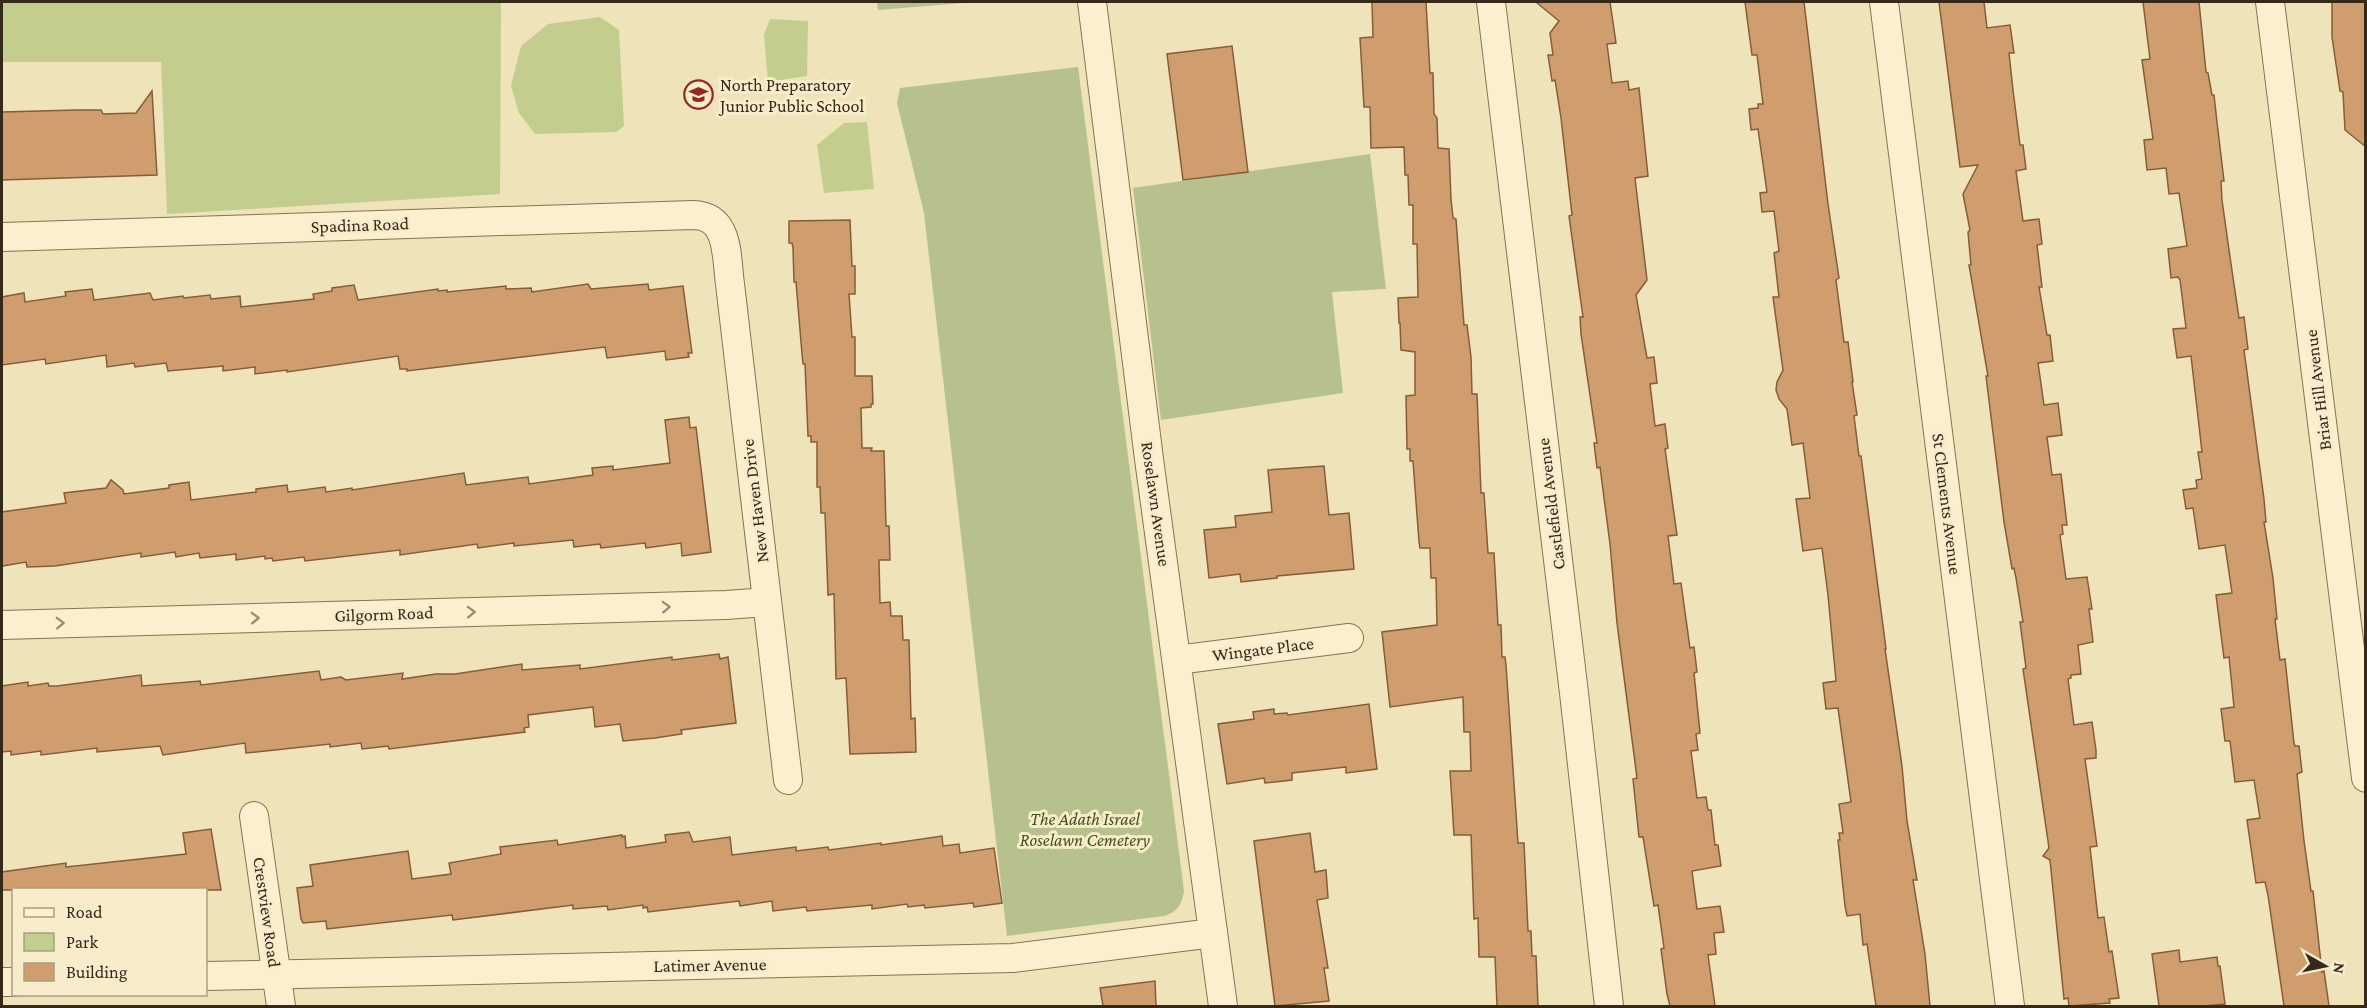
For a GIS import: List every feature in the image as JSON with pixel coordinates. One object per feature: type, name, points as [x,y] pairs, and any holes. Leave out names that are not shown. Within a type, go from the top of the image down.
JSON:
[{"type":"street","name":"Roselawn Avenue","points":[[1092,2],[1190,771],[1223,1006]]},
{"type":"street","name":"Castlefield Avenue","points":[[1491,2],[1609,1006]]},
{"type":"street","name":"St Clements Avenue","points":[[1884,2],[2010,1006]]},
{"type":"street","name":"Briar Hill Avenue","points":[[2270,2],[2366,778]]},
{"type":"street","name":"Spadina Road","points":[[2,237],[676,215],[705,215],[717,223]]},
{"type":"street","name":"New Haven Drive","points":[[717,223],[723,236],[730,284],[788,780]]},
{"type":"street","name":"Gilgorm Road","points":[[2,625],[767,602]]},
{"type":"street","name":"Wingate Place","points":[[1177,660],[1349,638]]},
{"type":"street","name":"Crestview Road","points":[[254,816],[281,1006]]},
{"type":"street","name":"Latimer Avenue","points":[[207,976],[1013,958],[1213,933]]},
{"type":"green space","points":[[2,2],[501,2],[500,194],[167,214],[161,62],[2,62]]},
{"type":"green space","points":[[877,2],[976,2],[878,10]]},
{"type":"green space","points":[[600,17],[619,30],[624,126],[616,132],[535,134],[519,113],[511,86],[521,46],[548,24]]},
{"type":"green space","points":[[770,19],[808,21],[807,76],[768,82],[764,35]]},
{"type":"green space","name":"The Adath Israel Roselawn Cemetery","points":[[1078,67],[1184,891],[1178,907],[1164,916],[1007,936],[924,213],[897,103],[900,88]]},
{"type":"green space","points":[[867,122],[874,189],[824,193],[817,145],[844,123]]},
{"type":"green space","points":[[1370,154],[1386,289],[1332,292],[1343,393],[1161,420],[1133,188]]},
{"type":"building","points":[[1372,2],[1426,2],[1430,73],[1433,73],[1438,148],[1449,149],[1451,199],[1453,218],[1456,219],[1464,325],[1467,325],[1471,357],[1472,394],[1477,394],[1481,493],[1484,493],[1488,553],[1494,553],[1498,625],[1501,625],[1502,657],[1505,657],[1506,665],[1518,843],[1524,843],[1528,931],[1531,931],[1532,956],[1536,956],[1538,1006],[1497,1006],[1495,957],[1479,957],[1478,918],[1474,919],[1471,835],[1454,835],[1450,771],[1471,771],[1470,732],[1464,732],[1463,697],[1390,707],[1382,632],[1437,625],[1436,578],[1431,578],[1430,548],[1420,548],[1413,461],[1410,461],[1410,449],[1407,449],[1406,396],[1415,395],[1415,352],[1401,350],[1399,323],[1398,298],[1418,297],[1417,244],[1413,244],[1413,205],[1409,205],[1404,147],[1371,148],[1370,107],[1364,107],[1360,38],[1373,37]]},
{"type":"building","points":[[1536,2],[1610,2],[1616,43],[1607,44],[1612,83],[1628,81],[1629,90],[1639,88],[1648,176],[1635,178],[1647,280],[1636,295],[1647,358],[1654,357],[1657,383],[1650,384],[1655,426],[1665,424],[1668,448],[1665,449],[1677,535],[1668,536],[1674,584],[1681,583],[1690,648],[1694,647],[1697,672],[1694,673],[1700,733],[1696,734],[1698,750],[1691,751],[1697,798],[1706,797],[1708,810],[1711,810],[1715,845],[1718,845],[1721,866],[1692,871],[1697,909],[1720,906],[1724,932],[1714,933],[1716,954],[1708,955],[1715,1006],[1670,1006],[1661,949],[1664,948],[1658,905],[1654,906],[1643,837],[1639,837],[1633,779],[1637,778],[1617,623],[1610,544],[1600,467],[1597,468],[1594,443],[1597,443],[1581,334],[1580,317],[1583,317],[1569,216],[1572,215],[1561,118],[1555,80],[1552,81],[1548,55],[1553,55],[1550,33],[1559,21]]},
{"type":"building","points":[[1745,2],[1804,2],[1839,278],[1836,280],[1844,342],[1848,342],[1857,415],[1854,416],[1902,766],[1907,821],[1917,880],[1913,880],[1925,954],[1930,1006],[1876,1006],[1867,944],[1863,945],[1860,914],[1847,916],[1845,906],[1838,840],[1840,840],[1839,833],[1843,833],[1839,804],[1851,802],[1838,708],[1826,709],[1823,683],[1836,681],[1822,548],[1803,551],[1796,499],[1810,498],[1803,443],[1792,445],[1787,409],[1779,399],[1776,390],[1783,370],[1773,297],[1779,297],[1774,253],[1779,251],[1774,211],[1762,212],[1760,193],[1767,192],[1758,129],[1751,130],[1749,109],[1758,108],[1758,104],[1763,104],[1757,55],[1752,55]]},
{"type":"building","points":[[1939,2],[1984,2],[1987,28],[2010,25],[2014,53],[2009,53],[2013,90],[2020,145],[2023,145],[2026,169],[2016,171],[2023,221],[2039,219],[2042,244],[2037,245],[2042,287],[2039,287],[2047,335],[2050,335],[2053,361],[2038,363],[2044,405],[2058,403],[2062,435],[2047,437],[2052,475],[2061,474],[2067,525],[2062,525],[2063,534],[2060,535],[2066,579],[2087,577],[2092,609],[2089,609],[2093,642],[2078,645],[2081,674],[2071,675],[2068,679],[2074,725],[2092,722],[2096,750],[2096,758],[2085,759],[2097,846],[2090,847],[2098,918],[2104,917],[2119,998],[2109,999],[2110,1003],[2069,1006],[2068,998],[2064,999],[2050,860],[2043,856],[2049,848],[2023,669],[2026,668],[2020,622],[2023,622],[2004,522],[1986,376],[1988,376],[1969,265],[1971,265],[1968,232],[1970,230],[1963,194],[1978,165],[1960,167]]},
{"type":"building","points":[[2143,2],[2199,2],[2206,72],[2212,95],[2214,95],[2224,181],[2221,181],[2222,200],[2230,257],[2239,318],[2244,317],[2248,349],[2244,350],[2264,499],[2266,522],[2264,522],[2273,578],[2280,660],[2285,659],[2294,743],[2295,746],[2299,746],[2302,772],[2297,774],[2304,841],[2311,891],[2313,891],[2322,972],[2324,971],[2329,1006],[2284,1006],[2268,895],[2265,882],[2256,883],[2247,820],[2260,818],[2254,780],[2235,782],[2230,741],[2225,741],[2221,709],[2234,707],[2229,657],[2224,658],[2216,595],[2232,593],[2225,545],[2199,549],[2193,508],[2186,509],[2183,490],[2197,488],[2196,480],[2202,479],[2198,452],[2202,452],[2191,356],[2177,358],[2173,329],[2186,328],[2180,280],[2178,277],[2171,278],[2168,249],[2187,246],[2179,193],[2169,194],[2166,168],[2147,170],[2144,140],[2153,139],[2142,60],[2150,59]]},
{"type":"building","points":[[2332,2],[2366,2],[2366,147],[2345,130],[2343,92],[2340,91],[2332,37]]},
{"type":"building","points":[[1232,46],[1248,172],[1183,180],[1167,54]]},
{"type":"building","points":[[152,91],[157,175],[2,180],[2,112],[101,110],[103,114],[136,113]]},
{"type":"building","points":[[850,220],[852,266],[855,266],[855,294],[849,294],[852,337],[855,337],[855,376],[872,376],[873,404],[871,407],[861,408],[862,448],[884,451],[886,526],[889,526],[890,560],[879,560],[880,603],[890,602],[891,616],[902,616],[903,640],[909,640],[911,719],[915,718],[916,752],[850,754],[846,678],[836,679],[834,594],[828,595],[825,513],[821,513],[820,487],[817,487],[817,442],[811,442],[811,436],[808,436],[805,364],[803,364],[796,282],[794,282],[793,248],[792,243],[789,243],[789,221]]},
{"type":"building","points":[[588,284],[591,289],[648,284],[649,290],[683,286],[692,353],[688,353],[689,357],[666,360],[665,351],[607,358],[605,347],[407,371],[407,369],[400,369],[398,356],[287,372],[287,370],[255,374],[255,367],[223,371],[223,366],[168,371],[166,363],[135,367],[134,363],[107,367],[106,355],[46,364],[45,359],[2,365],[2,297],[24,293],[25,302],[66,296],[65,292],[92,289],[94,300],[150,293],[153,300],[183,296],[184,298],[210,295],[211,299],[240,296],[241,307],[314,299],[313,294],[354,285],[358,300],[438,289],[438,291],[447,290],[447,292],[506,286],[506,289],[531,288],[532,292]]},
{"type":"building","points":[[689,417],[690,428],[696,427],[711,552],[682,556],[681,543],[646,548],[645,543],[601,548],[600,544],[574,547],[573,540],[514,546],[514,543],[478,548],[477,544],[400,555],[400,550],[305,561],[304,557],[273,561],[272,558],[265,559],[265,556],[236,560],[236,554],[200,558],[199,553],[176,557],[175,552],[141,557],[141,553],[55,566],[27,567],[26,562],[2,566],[2,512],[66,503],[64,493],[106,488],[111,480],[123,490],[124,494],[169,488],[169,485],[189,482],[191,500],[256,492],[256,489],[287,485],[288,492],[325,487],[326,492],[352,488],[352,490],[464,473],[466,485],[528,477],[529,484],[593,475],[592,468],[613,466],[613,470],[670,463],[665,420]]},
{"type":"building","points":[[1324,466],[1329,515],[1349,513],[1354,569],[1277,576],[1277,578],[1241,582],[1240,574],[1209,578],[1204,530],[1236,527],[1235,516],[1272,512],[1268,470]]},
{"type":"building","points":[[719,654],[720,659],[728,657],[736,723],[681,730],[682,734],[655,738],[623,741],[620,724],[595,727],[593,707],[528,715],[529,727],[524,728],[525,732],[389,749],[388,746],[362,749],[361,743],[246,753],[245,743],[163,755],[160,746],[97,752],[97,748],[41,755],[41,751],[11,755],[11,751],[2,752],[2,686],[28,682],[28,686],[48,683],[49,686],[57,686],[141,675],[142,686],[200,681],[201,685],[319,671],[321,680],[341,677],[346,680],[403,673],[402,679],[522,664],[522,670],[580,665],[580,669],[672,657],[672,660]]},
{"type":"building","points":[[1369,704],[1377,769],[1346,773],[1346,767],[1292,773],[1292,780],[1265,783],[1264,778],[1227,784],[1218,724],[1254,719],[1253,712],[1274,709],[1274,714],[1287,713],[1288,715]]},
{"type":"building","points":[[211,829],[221,890],[207,890],[207,888],[12,888],[12,890],[2,890],[2,872],[66,863],[66,867],[186,854],[183,833]]},
{"type":"building","points":[[689,832],[693,842],[730,837],[732,855],[796,847],[796,851],[828,847],[829,850],[942,836],[943,846],[959,844],[960,853],[994,848],[1002,903],[974,907],[973,903],[925,908],[924,905],[908,907],[907,904],[872,909],[872,905],[807,911],[806,907],[773,911],[772,901],[740,906],[739,901],[648,912],[647,907],[643,908],[643,905],[608,910],[607,906],[573,909],[573,905],[453,920],[452,915],[327,929],[326,921],[303,923],[301,919],[297,888],[313,886],[310,865],[408,851],[412,879],[451,874],[449,863],[501,854],[500,847],[557,840],[558,845],[622,835],[622,837],[625,836],[626,848],[666,842],[665,835]]},
{"type":"building","points":[[1310,833],[1315,872],[1326,870],[1328,898],[1317,900],[1328,968],[1324,968],[1329,1001],[1275,1006],[1254,841]]},
{"type":"building","points":[[2179,950],[2180,962],[2217,957],[2225,1004],[2159,1006],[2152,954]]},
{"type":"building","points":[[1155,981],[1156,1006],[1103,1006],[1100,988]]},
{"type":"place","name":"North Preparatory Junior Public School","points":[[699,95]]}]
